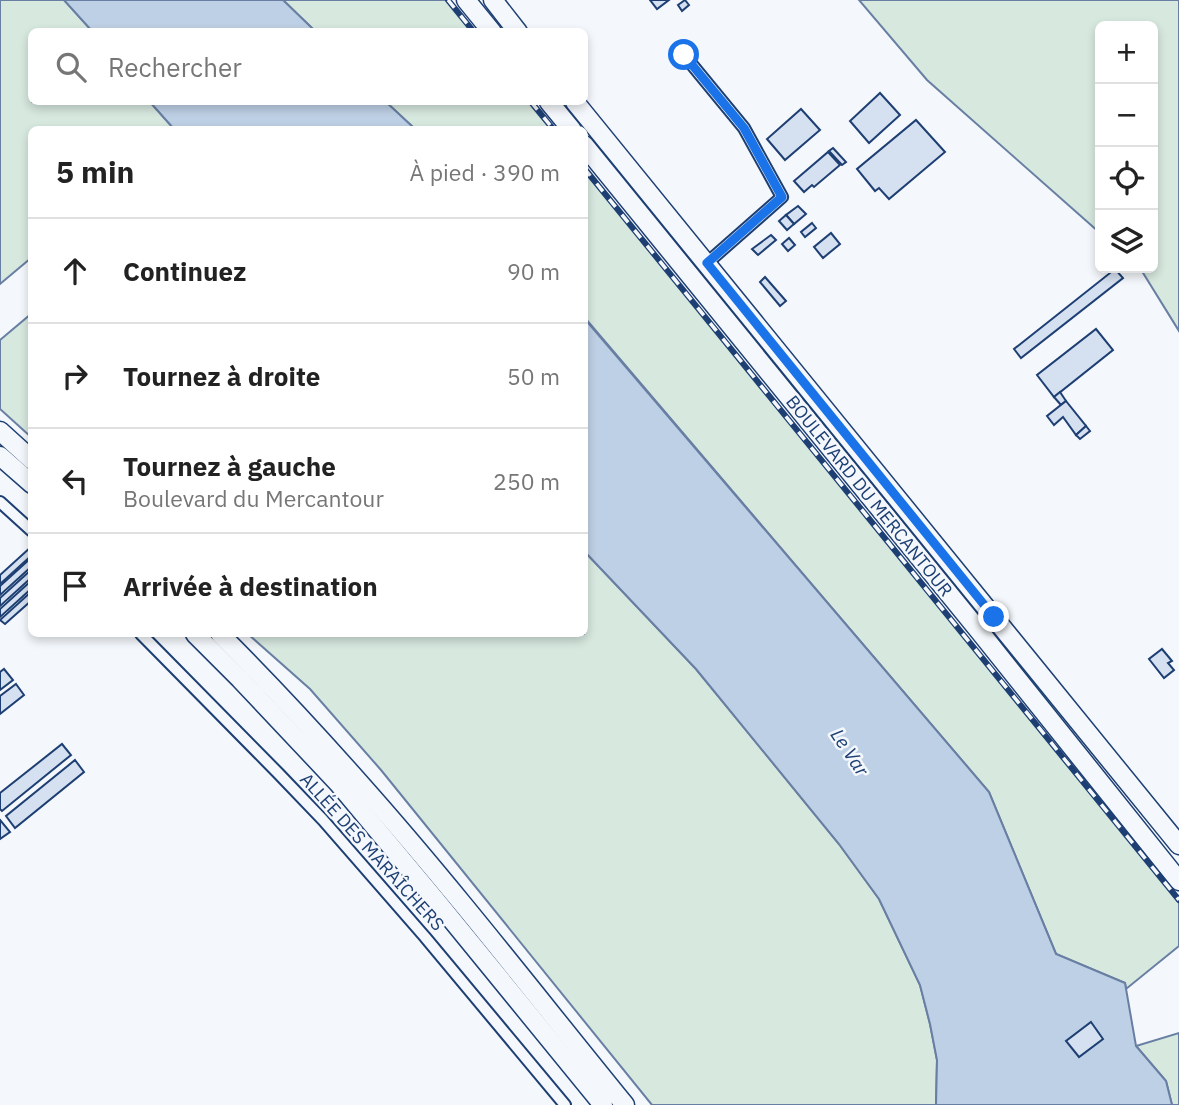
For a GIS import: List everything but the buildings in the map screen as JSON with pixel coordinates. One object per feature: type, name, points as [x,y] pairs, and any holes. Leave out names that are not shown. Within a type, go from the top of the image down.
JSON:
[{"type":"main road","points":[[466,0],[489,28]]},
{"type":"main road","points":[[493,0],[515,28]]},
{"type":"main road","points":[[551,105],[569,126]]},
{"type":"main road","name":"BOULEVARD DU MERCANTOUR","points":[[577,105],[1179,845]]},
{"type":"main road","name":"BOULEVARD DU MERCANTOUR","points":[[588,150],[1179,881]]},
{"type":"main road","points":[[0,431],[28,456]]},
{"type":"main road","points":[[0,456],[28,481]]},
{"type":"main road","points":[[0,461],[28,482]]},
{"type":"main road","points":[[198,637],[338,783],[603,1105]]},
{"type":"main road","points":[[223,637],[313,730],[373,798],[625,1105]]},
{"type":"street","points":[[684,55],[744,128],[782,197],[707,263]]},
{"type":"street","points":[[0,502],[28,527]]},
{"type":"street","name":"ALLÉE DES MARAÎCHERS","points":[[144,637],[323,820],[565,1105]]},
{"type":"shaded area","points":[[0,0],[64,0],[89,28],[28,28],[28,105],[153,105],[171,126],[28,126],[28,261],[0,284]]},
{"type":"shaded area","points":[[283,0],[448,0],[471,28],[312,28]]},
{"type":"shaded area","points":[[859,0],[1179,0],[1179,331],[1143,273],[1158,273],[1158,21],[1095,21],[1095,229],[927,80]]},
{"type":"shaded area","points":[[389,105],[534,105],[551,126],[412,126]]},
{"type":"shaded area","points":[[588,173],[1179,900],[1179,946],[1126,989],[1125,983],[1056,954],[989,792],[588,322]]},
{"type":"shaded area","points":[[28,317],[28,434],[0,409],[0,340]]},
{"type":"shaded area","points":[[588,555],[696,669],[839,844],[879,899],[920,985],[937,1060],[936,1105],[652,1105],[381,770],[310,689],[251,637],[588,637]]},
{"type":"shaded area","points":[[1179,1033],[1179,1105],[1172,1105],[1166,1081],[1136,1046]]},
{"type":"water","points":[[64,0],[283,0],[312,28],[89,28]]},
{"type":"water","points":[[153,105],[389,105],[412,126],[171,126]]},
{"type":"water","name":"Le Var","points":[[588,323],[989,792],[1056,954],[1125,983],[1136,1046],[1166,1081],[1172,1105],[936,1105],[937,1060],[920,985],[879,899],[839,844],[696,669],[588,555]]},
{"type":"railway","points":[[448,0],[471,28]]},
{"type":"railway","points":[[533,105],[551,126]]},
{"type":"railway","points":[[588,173],[1179,900]]},
{"type":"route","points":[[684,55],[744,128],[782,197],[707,263],[994,617]]}]
